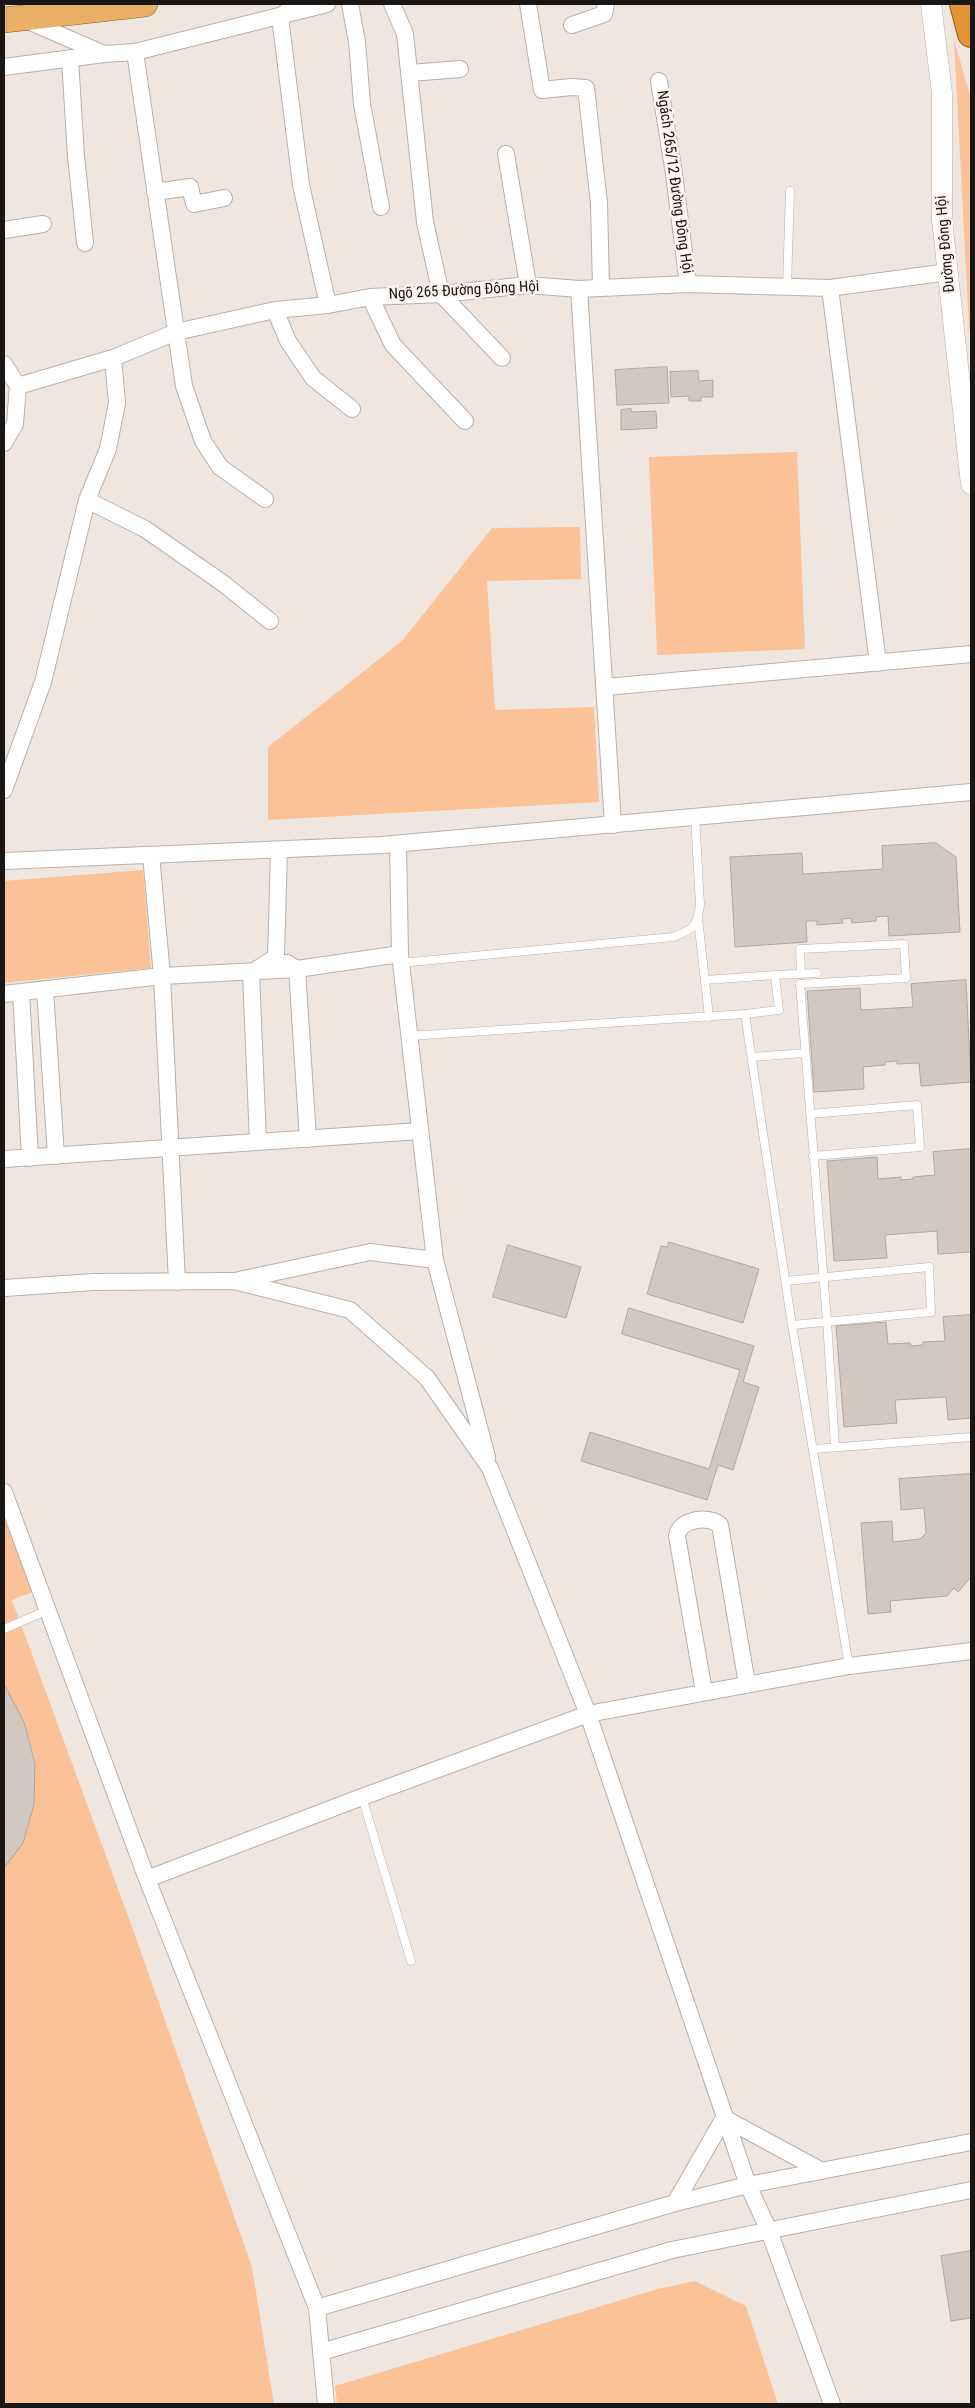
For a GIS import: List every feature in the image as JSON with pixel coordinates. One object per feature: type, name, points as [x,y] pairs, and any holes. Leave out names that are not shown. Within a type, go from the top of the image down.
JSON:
[{"type":"highway","points":[[962,4],[971,34]]},
{"type":"main road","points":[[13,19],[145,4]]},
{"type":"street","points":[[280,17],[294,4]]},
{"type":"street","points":[[4,67],[104,54],[135,52],[327,4]]},
{"type":"street","points":[[350,4],[357,42],[362,104],[381,207]]},
{"type":"street","points":[[392,4],[405,34],[425,222],[441,294],[502,358]]},
{"type":"street","points":[[528,4],[542,90],[571,87],[586,88],[599,203],[601,288]]},
{"type":"street","points":[[572,25],[604,14],[606,4]]},
{"type":"street","name":"Đường Đông Hội","points":[[931,4],[942,93],[942,220],[971,484]]},
{"type":"street","points":[[280,17],[301,185],[328,305]]},
{"type":"street","points":[[13,19],[104,54]]},
{"type":"street","points":[[135,52],[184,386],[203,442],[220,467],[265,499]]},
{"type":"street","points":[[70,59],[76,156],[85,243]]},
{"type":"street","points":[[410,73],[460,69]]},
{"type":"street","name":"Ngách 265/12 Đường Đông Hội","points":[[659,81],[674,174],[688,284]]},
{"type":"street","points":[[506,154],[528,285]]},
{"type":"street","points":[[156,192],[190,187],[194,204],[224,198]]},
{"type":"street","points":[[4,230],[43,224]]},
{"type":"street","name":"Ngõ 265 Đường Đông Hội","points":[[18,386],[113,358],[176,332],[275,310],[328,305],[370,296],[441,294],[528,285],[579,289],[688,284],[830,288],[948,272]]},
{"type":"street","points":[[830,288],[878,663]]},
{"type":"street","points":[[579,289],[614,826]]},
{"type":"street","points":[[370,296],[393,345],[466,421]]},
{"type":"street","points":[[275,310],[288,341],[313,378],[352,409]]},
{"type":"street","points":[[4,790],[43,682],[87,500],[108,449],[117,403],[113,358]]},
{"type":"street","points":[[4,364],[18,386],[15,424],[4,443]]},
{"type":"street","points":[[87,500],[145,529],[224,584],[270,621]]},
{"type":"street","points":[[606,687],[971,654]]},
{"type":"street","points":[[4,861],[398,844],[614,826],[695,816],[971,792]]},
{"type":"street","points":[[398,844],[401,958],[408,1036],[435,1260],[490,1468],[588,1714],[724,2118],[832,2404]]},
{"type":"street","points":[[276,956],[279,850]]},
{"type":"street","points":[[150,855],[162,976],[177,1282]]},
{"type":"street","points":[[276,956],[297,968]]},
{"type":"street","points":[[251,972],[276,956]]},
{"type":"street","points":[[4,994],[162,976],[251,972],[401,958]]},
{"type":"street","points":[[297,968],[308,1139]]},
{"type":"street","points":[[251,972],[258,1142]]},
{"type":"street","points":[[45,990],[56,1156]]},
{"type":"street","points":[[21,992],[30,1158]]},
{"type":"street","points":[[4,1160],[420,1131]]},
{"type":"street","points":[[4,1288],[94,1282],[234,1281],[370,1252],[435,1260]]},
{"type":"street","points":[[234,1281],[350,1310],[427,1378],[490,1468]]},
{"type":"street","points":[[4,1492],[148,1879],[317,2308],[326,2404]]},
{"type":"street","points":[[704,1692],[677,1536],[678,1529],[683,1524],[708,1519],[715,1521],[720,1526],[746,1684]]},
{"type":"street","points":[[148,1879],[362,1797],[588,1714],[849,1666],[971,1651]]},
{"type":"street","points":[[724,2118],[822,2171]]},
{"type":"street","points":[[675,2203],[724,2118]]},
{"type":"street","points":[[317,2308],[675,2203],[748,2185],[971,2142]]},
{"type":"street","points":[[321,2352],[672,2250],[971,2190]]},
{"type":"lane","points":[[787,287],[790,191]]},
{"type":"lane","points":[[695,816],[700,884],[698,919],[709,1017]]},
{"type":"lane","points":[[401,958],[673,937],[692,930],[698,919]]},
{"type":"lane","points":[[801,974],[800,950],[904,944],[906,978],[800,984],[824,1277],[835,1446]]},
{"type":"lane","points":[[705,980],[817,973]]},
{"type":"lane","points":[[408,1036],[709,1017],[779,1010],[775,976]]},
{"type":"lane","points":[[745,1014],[792,1324],[849,1666]]},
{"type":"lane","points":[[752,1057],[805,1053]]},
{"type":"lane","points":[[810,1114],[917,1105],[920,1147],[813,1156]]},
{"type":"lane","points":[[786,1282],[928,1267],[931,1312],[792,1324]]},
{"type":"lane","points":[[814,1449],[971,1437]]},
{"type":"lane","points":[[4,1629],[48,1610]]},
{"type":"lane","points":[[362,1797],[411,1960]]},
{"type":"shaded area","points":[[954,40],[971,99],[971,342],[969,327]]},
{"type":"shaded area","points":[[797,452],[805,649],[657,655],[649,457]]},
{"type":"shaded area","points":[[580,527],[581,579],[487,581],[495,710],[594,707],[599,802],[268,820],[268,747],[402,641],[492,528]]},
{"type":"shaded area","points":[[143,870],[151,968],[4,983],[4,881]]},
{"type":"shaded area","points":[[4,1492],[40,1589],[12,1600],[131,1924],[252,2267],[274,2404],[4,2404]]},
{"type":"shaded area","points":[[695,2281],[746,2306],[778,2404],[337,2404],[335,2386],[658,2289]]},
{"type":"building","points":[[667,367],[669,403],[617,405],[615,370]]},
{"type":"building","points":[[698,371],[699,381],[713,380],[713,397],[701,397],[701,401],[689,401],[689,396],[671,397],[670,372]]},
{"type":"building","points":[[631,409],[631,412],[656,411],[657,428],[621,430],[621,410]]},
{"type":"building","points":[[936,843],[956,857],[960,932],[889,936],[888,916],[876,917],[876,921],[852,923],[851,918],[842,919],[843,923],[817,925],[817,921],[806,921],[807,942],[735,947],[730,857],[802,853],[803,874],[883,869],[882,846]]},
{"type":"building","points":[[966,980],[971,1082],[921,1086],[919,1063],[897,1064],[897,1061],[885,1062],[885,1065],[863,1067],[864,1089],[814,1092],[807,991],[860,988],[861,1010],[913,1007],[911,984]]},
{"type":"building","points":[[971,1149],[971,1252],[938,1254],[937,1231],[885,1235],[887,1258],[834,1261],[827,1161],[877,1157],[878,1179],[901,1177],[901,1180],[913,1179],[913,1177],[935,1175],[933,1152]]},
{"type":"building","points":[[669,1242],[759,1269],[743,1323],[647,1294],[661,1246],[667,1247]]},
{"type":"building","points":[[508,1245],[581,1267],[566,1318],[493,1297]]},
{"type":"building","points":[[629,1308],[754,1346],[743,1382],[759,1387],[733,1470],[718,1465],[707,1500],[581,1461],[590,1432],[709,1469],[740,1370],[622,1334]]},
{"type":"building","points":[[971,1315],[971,1418],[948,1420],[946,1397],[895,1400],[897,1423],[844,1427],[836,1326],[886,1322],[888,1344],[910,1343],[911,1346],[923,1345],[923,1342],[945,1341],[943,1317]]},
{"type":"building","points":[[971,1474],[971,1577],[958,1592],[954,1588],[947,1596],[890,1601],[891,1612],[868,1614],[861,1523],[892,1521],[893,1542],[920,1539],[926,1533],[924,1508],[901,1510],[899,1479]]},
{"type":"building","points":[[4,1684],[24,1722],[35,1764],[34,1805],[23,1843],[4,1868]]},
{"type":"building","points":[[971,2251],[971,2318],[951,2321],[941,2256]]}]
